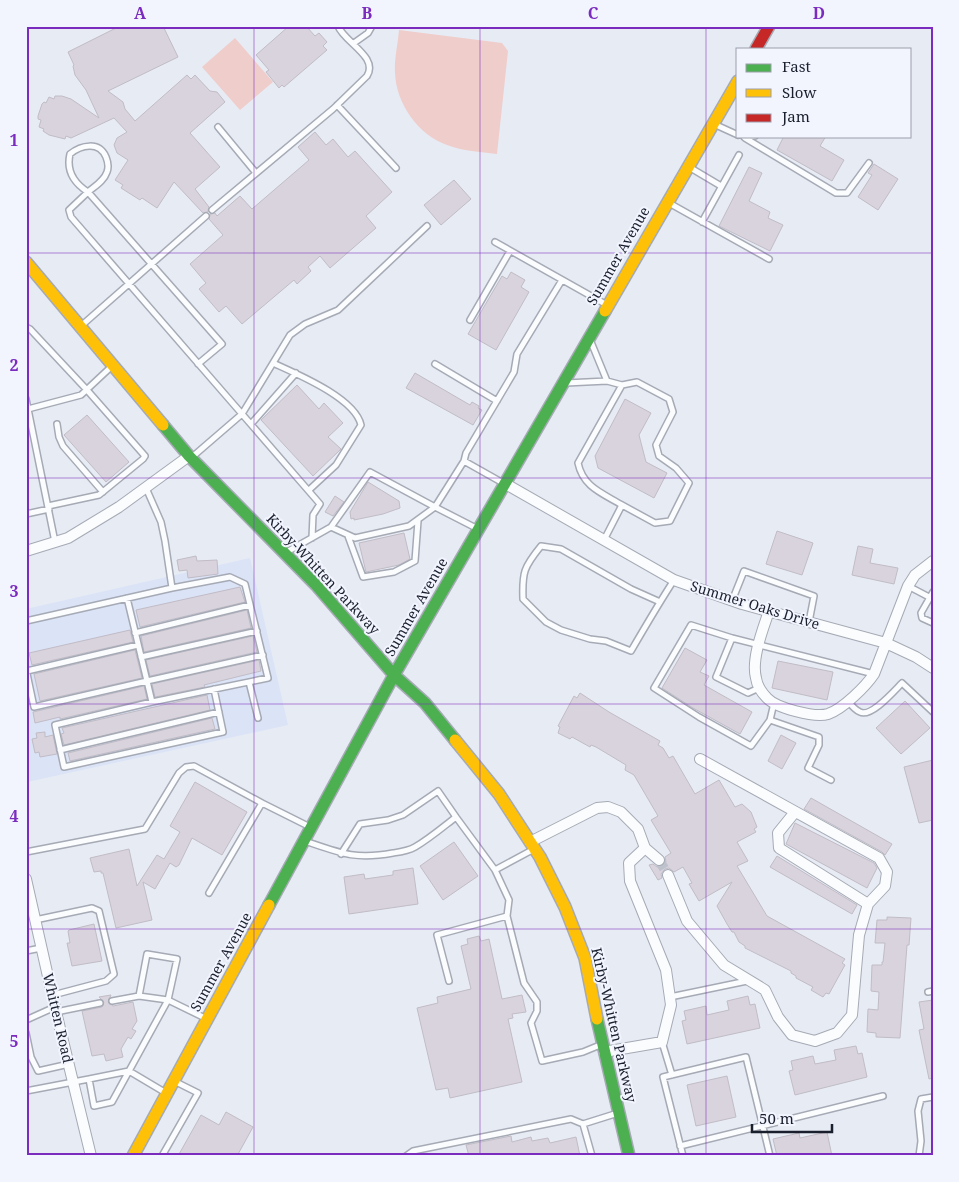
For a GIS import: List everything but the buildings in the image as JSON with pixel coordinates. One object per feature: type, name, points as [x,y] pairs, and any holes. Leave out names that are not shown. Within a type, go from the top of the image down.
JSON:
[{"type":"main road","points":[[757,48],[769,26]]},
{"type":"main road","name":"Summer Avenue","points":[[135,1155],[310,827],[394,675],[736,84]]},
{"type":"main road","name":"Kirby-Whitten Parkway","points":[[26,262],[190,457],[316,585],[394,675],[425,703],[499,794],[532,845],[565,907],[585,958],[629,1156]]},
{"type":"street","points":[[26,551],[68,538],[119,507],[190,457]]},
{"type":"street","name":"Summer Oaks Drive","points":[[504,483],[674,580],[732,601],[886,643],[916,657],[933,668]]},
{"type":"street","points":[[769,611],[759,646],[755,669],[760,688],[768,699],[774,703],[816,715],[831,713],[847,701],[874,674],[908,586],[915,575],[933,560]]},
{"type":"street","points":[[668,875],[688,921],[724,965],[765,990],[778,1017],[792,1034],[815,1040],[837,1033],[852,1015],[859,936],[868,904],[884,886],[887,872],[879,858],[700,759]]},
{"type":"street","points":[[532,845],[597,808],[608,807],[621,812],[638,829],[645,848],[659,860]]},
{"type":"street","points":[[795,812],[778,833],[779,848],[868,904]]},
{"type":"street","points":[[604,1048],[662,1042],[671,1005],[666,970],[630,881],[629,863],[645,848]]},
{"type":"street","name":"Whitten Road","points":[[27,884],[55,1010],[91,1156]]},
{"type":"lane","points":[[212,210],[337,105],[370,72],[369,62],[354,43],[344,36],[338,26]]},
{"type":"lane","points":[[354,43],[368,33],[372,26]]},
{"type":"lane","points":[[337,105],[396,168]]},
{"type":"lane","points":[[713,124],[736,134]]},
{"type":"lane","points":[[218,127],[256,173]]},
{"type":"lane","points":[[744,138],[836,193],[847,193],[869,163]]},
{"type":"lane","points":[[198,364],[222,344],[152,263],[88,192],[72,176],[69,169],[69,160],[70,154],[76,149],[83,146],[99,148],[105,154],[108,171],[104,178],[88,192],[69,210],[69,214],[128,284],[320,504],[313,515],[312,538]]},
{"type":"lane","points":[[702,222],[739,155]]},
{"type":"lane","points":[[688,167],[721,186]]},
{"type":"lane","points":[[667,202],[769,259]]},
{"type":"lane","points":[[80,327],[206,216]]},
{"type":"lane","points":[[190,457],[242,414],[290,335],[306,324],[338,310],[426,226]]},
{"type":"lane","points":[[495,242],[607,305]]},
{"type":"lane","points":[[470,320],[510,251]]},
{"type":"lane","points":[[331,527],[355,538],[409,526],[435,508],[514,372],[517,354],[562,280]]},
{"type":"lane","points":[[26,328],[87,390],[144,456],[143,459],[103,492],[89,498],[26,514]]},
{"type":"lane","points":[[589,337],[608,381]]},
{"type":"lane","points":[[273,362],[325,388],[359,417],[361,425],[336,465],[309,490]]},
{"type":"lane","points":[[435,364],[497,401]]},
{"type":"lane","points":[[28,409],[75,398],[87,390],[113,365]]},
{"type":"lane","points":[[251,424],[296,373]]},
{"type":"lane","points":[[562,383],[608,381],[622,385],[637,382],[670,398],[673,412],[656,445],[659,456],[676,468],[689,483],[670,521],[655,523],[586,483],[580,473],[578,463],[622,385]]},
{"type":"lane","points":[[26,399],[55,542]]},
{"type":"lane","points":[[57,424],[59,438],[63,446],[103,492]]},
{"type":"lane","points":[[464,461],[504,483]]},
{"type":"lane","points":[[285,553],[331,527],[370,472],[478,529]]},
{"type":"lane","points":[[145,488],[161,522],[166,541],[172,588]]},
{"type":"lane","points":[[603,540],[622,505]]},
{"type":"lane","points":[[348,535],[363,577],[394,572],[415,561],[418,521]]},
{"type":"lane","points":[[660,602],[632,589],[561,549],[541,546],[529,561],[522,578],[523,599],[546,622],[574,634],[606,641],[631,651],[674,580]]},
{"type":"lane","points":[[732,601],[744,571],[814,596],[810,622]]},
{"type":"lane","points":[[26,621],[230,577],[245,584],[268,678],[250,682],[214,689],[152,702],[55,725],[64,767],[223,732],[214,689]]},
{"type":"lane","points":[[908,586],[929,597]]},
{"type":"lane","points":[[933,592],[921,613],[922,618],[933,623]]},
{"type":"lane","points":[[127,598],[152,702]]},
{"type":"lane","points":[[135,633],[250,605]]},
{"type":"lane","points":[[774,703],[770,720],[751,746],[699,717],[654,688],[691,625],[759,646],[874,674]]},
{"type":"lane","points":[[141,657],[257,631]]},
{"type":"lane","points":[[732,638],[716,677],[748,694],[760,688]]},
{"type":"lane","points":[[138,645],[26,670],[34,708],[262,655]]},
{"type":"lane","points":[[250,682],[258,718]]},
{"type":"lane","points":[[847,701],[858,712],[868,713],[902,683],[933,712]]},
{"type":"lane","points":[[60,750],[219,712]]},
{"type":"lane","points":[[770,720],[819,737],[819,745],[808,768],[831,780]]},
{"type":"lane","points":[[26,852],[145,829],[179,773],[186,767],[194,766],[310,827]]},
{"type":"lane","points":[[341,854],[360,824],[388,820],[403,815],[438,791],[494,870],[509,900],[507,916],[524,983],[537,1002],[537,1011],[531,1023],[542,1061],[604,1048]]},
{"type":"lane","points":[[209,892],[262,803]]},
{"type":"lane","points":[[304,840],[341,854],[381,856],[404,852],[415,847],[456,817]]},
{"type":"lane","points":[[494,870],[532,845]]},
{"type":"lane","points":[[35,920],[92,908],[99,911],[114,974],[106,981],[52,995]]},
{"type":"lane","points":[[448,981],[437,935],[507,916]]},
{"type":"lane","points":[[26,951],[42,948]]},
{"type":"lane","points":[[88,1079],[94,1106],[112,1102],[168,1000],[177,959],[147,954],[139,996]]},
{"type":"lane","points":[[670,997],[750,981]]},
{"type":"lane","points":[[112,1001],[139,996],[168,1000],[207,1019]]},
{"type":"lane","points":[[26,1020],[55,1010],[100,1003]]},
{"type":"lane","points":[[26,1033],[31,1057],[38,1071],[69,1064]]},
{"type":"lane","points":[[662,1042],[672,1075]]},
{"type":"lane","points":[[683,1156],[663,1077],[746,1057],[770,1156]]},
{"type":"lane","points":[[26,1091],[129,1072],[167,1093]]},
{"type":"lane","points":[[162,1156],[198,1093],[173,1081]]},
{"type":"lane","points":[[680,1146],[883,1096]]},
{"type":"lane","points":[[919,1156],[921,1140],[918,1111],[922,1099],[933,1097]]},
{"type":"lane","points":[[406,1156],[414,1151],[571,1119],[583,1124],[619,1113]]},
{"type":"lane","points":[[583,1124],[592,1156]]},
{"type":"shaded area","points":[[399,30],[502,43],[508,51],[497,154],[465,150],[447,145],[427,134],[410,116],[399,96],[396,84],[395,62]]},
{"type":"shaded area","points":[[235,38],[273,82],[240,110],[202,67]]},
{"type":"shaded area","points":[[250,558],[288,725],[27,782],[26,609]]},
{"type":"tunnel","points":[[659,860],[668,875]]},
{"type":"traffic: fast","points":[[269,905],[394,675],[605,311]]},
{"type":"traffic: fast","points":[[163,425],[189,456],[316,585],[394,675],[425,703],[455,740]]},
{"type":"traffic: fast","points":[[597,1019],[629,1156]]},
{"type":"traffic: slow","points":[[605,311],[736,84]]},
{"type":"traffic: slow","points":[[26,262],[163,425]]},
{"type":"traffic: slow","points":[[455,740],[499,794],[540,857],[565,907],[585,958],[597,1019]]},
{"type":"traffic: slow","points":[[133,1156],[269,905]]},
{"type":"traffic: jam","points":[[757,48],[769,26]]}]
